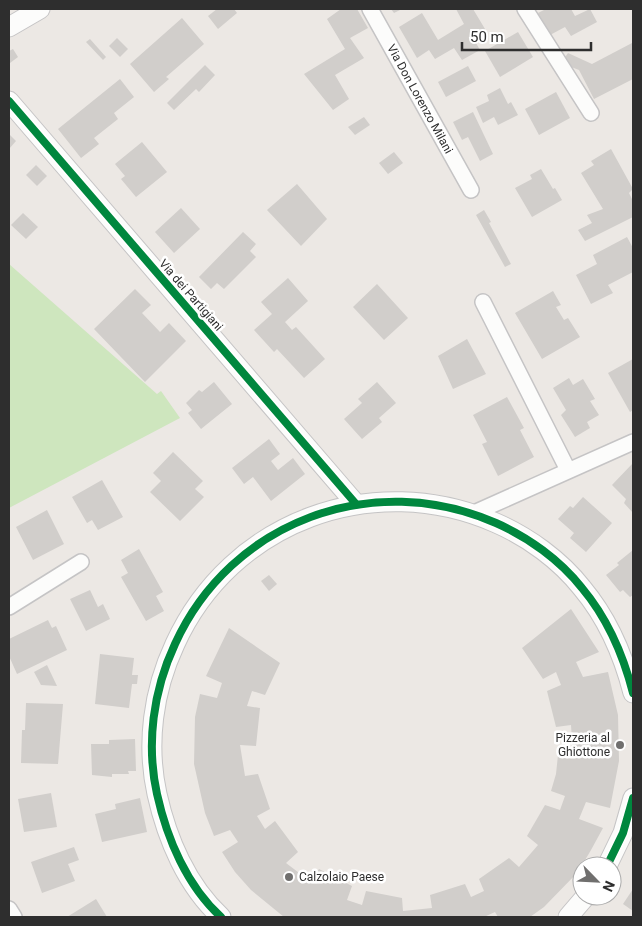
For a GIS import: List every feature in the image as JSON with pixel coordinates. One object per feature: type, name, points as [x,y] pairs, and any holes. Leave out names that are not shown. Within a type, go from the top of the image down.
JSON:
[{"type":"street","points":[[9,27],[40,9]]},
{"type":"street","name":"Via Don Lorenzo Milani","points":[[370,9],[471,190]]},
{"type":"street","points":[[525,9],[591,113]]},
{"type":"street","name":"Via dei Partigiani","points":[[9,101],[356,504]]},
{"type":"street","points":[[483,302],[568,470]]},
{"type":"street","points":[[474,513],[633,442]]},
{"type":"street","points":[[222,917],[186,873],[164,824],[152,773],[152,729],[164,668],[186,620],[218,577],[258,543],[297,522],[356,504],[396,500],[436,504],[474,513],[514,531],[550,556],[581,586],[606,622],[625,662],[633,693]]},
{"type":"street","points":[[9,608],[81,562]]},
{"type":"street","points":[[612,856],[623,833],[633,798]]},
{"type":"street","points":[[568,917],[577,906]]},
{"type":"street","points":[[9,909],[14,917]]},
{"type":"green space","points":[[9,264],[157,394],[161,391],[180,418],[9,508]]},
{"type":"building","points":[[217,9],[234,9],[237,13],[218,29],[208,16]]},
{"type":"building","points":[[341,9],[357,9],[368,28],[350,38],[364,58],[335,75],[349,99],[333,110],[304,74],[345,49],[327,19]]},
{"type":"building","points":[[391,9],[402,9],[394,13]]},
{"type":"building","points":[[456,9],[473,9],[485,29],[472,36],[480,50],[462,60],[454,48],[435,59],[429,50],[417,58],[399,27],[422,13],[438,40],[464,24]]},
{"type":"building","points":[[546,9],[571,9],[575,16],[590,9],[597,22],[571,36],[565,27],[550,35],[538,13]]},
{"type":"building","points":[[182,18],[204,44],[166,77],[169,79],[154,92],[130,64]]},
{"type":"building","points":[[518,32],[533,57],[500,77],[485,51]]},
{"type":"building","points":[[117,38],[128,49],[120,57],[109,46]]},
{"type":"building","points":[[90,39],[106,57],[103,60],[86,42]]},
{"type":"building","points":[[632,43],[633,79],[594,99],[579,70],[561,63],[568,53],[592,64]]},
{"type":"building","points":[[13,49],[18,57],[10,63],[9,51]]},
{"type":"building","points":[[205,65],[215,75],[199,92],[196,89],[174,110],[167,103]]},
{"type":"building","points":[[468,66],[476,81],[446,97],[438,82]]},
{"type":"building","points":[[120,79],[134,97],[114,113],[118,119],[94,138],[99,144],[81,158],[58,129]]},
{"type":"building","points":[[500,88],[508,104],[511,102],[518,115],[498,125],[494,117],[483,123],[476,107],[489,101],[487,95]]},
{"type":"building","points":[[556,92],[570,118],[539,135],[525,109]]},
{"type":"building","points":[[473,112],[493,154],[480,161],[468,137],[462,140],[453,122]]},
{"type":"building","points":[[364,117],[370,125],[355,135],[348,127]]},
{"type":"building","points":[[9,134],[16,141],[9,149]]},
{"type":"building","points":[[142,142],[167,172],[136,197],[121,179],[125,176],[115,164]]},
{"type":"building","points":[[611,149],[633,189],[629,193],[633,201],[633,217],[585,241],[578,230],[592,223],[587,215],[603,209],[581,173],[594,165],[591,161]]},
{"type":"building","points":[[394,152],[403,163],[388,174],[379,163]]},
{"type":"building","points":[[36,165],[47,176],[37,186],[26,175]]},
{"type":"building","points":[[541,169],[562,200],[532,217],[515,188],[532,179],[530,175]]},
{"type":"building","points":[[297,184],[327,219],[301,246],[267,210]]},
{"type":"building","points":[[181,208],[200,229],[174,253],[155,232]]},
{"type":"building","points":[[484,210],[511,264],[505,267],[476,215]]},
{"type":"building","points":[[23,213],[38,227],[26,239],[11,225]]},
{"type":"building","points":[[243,232],[256,244],[250,251],[256,257],[224,289],[217,283],[211,289],[199,277]]},
{"type":"building","points":[[627,237],[633,248],[633,272],[608,285],[613,293],[591,304],[576,275],[597,264],[593,255]]},
{"type":"building","points":[[288,278],[308,301],[285,322],[292,330],[296,327],[325,359],[304,378],[277,349],[274,352],[254,330],[272,314],[261,302]]},
{"type":"building","points":[[377,284],[408,318],[384,340],[353,307]]},
{"type":"building","points":[[135,289],[151,305],[142,313],[160,332],[169,323],[186,341],[145,382],[94,329]]},
{"type":"building","points":[[553,291],[561,305],[556,307],[564,320],[568,318],[580,337],[542,359],[515,313]]},
{"type":"building","points":[[467,339],[486,374],[453,389],[438,356]]},
{"type":"building","points":[[633,359],[633,410],[630,412],[608,373]]},
{"type":"building","points":[[569,378],[573,385],[583,379],[595,399],[590,401],[599,415],[587,422],[590,428],[575,437],[561,415],[566,410],[553,388]]},
{"type":"building","points":[[214,382],[232,404],[201,429],[188,413],[192,410],[186,403],[199,390],[202,392]]},
{"type":"building","points":[[377,382],[396,403],[379,418],[382,422],[362,439],[344,419],[362,403],[358,399]]},
{"type":"building","points":[[507,397],[524,428],[520,430],[534,457],[498,476],[482,444],[487,442],[473,415]]},
{"type":"building","points":[[269,439],[280,454],[271,461],[278,470],[293,458],[305,474],[271,501],[253,477],[244,484],[232,468]]},
{"type":"building","points":[[173,452],[203,481],[195,489],[204,497],[180,521],[150,492],[161,481],[153,473]]},
{"type":"building","points":[[633,463],[633,513],[624,503],[626,499],[612,485]]},
{"type":"building","points":[[102,480],[123,517],[98,530],[92,520],[87,523],[72,497]]},
{"type":"building","points":[[583,497],[612,523],[586,552],[570,538],[574,533],[558,519],[570,506],[573,508]]},
{"type":"building","points":[[47,510],[64,544],[33,560],[16,527]]},
{"type":"building","points":[[139,549],[163,592],[156,596],[164,611],[146,621],[121,577],[128,573],[121,560]]},
{"type":"building","points":[[633,550],[633,595],[630,597],[623,590],[620,592],[606,575]]},
{"type":"building","points":[[269,575],[277,584],[269,591],[261,581]]},
{"type":"building","points":[[90,590],[98,607],[103,604],[110,619],[86,631],[70,599]]},
{"type":"building","points":[[571,609],[599,652],[576,662],[583,677],[608,672],[618,715],[619,761],[610,808],[586,802],[579,819],[603,828],[587,856],[572,856],[572,878],[544,907],[530,917],[498,917],[495,912],[484,917],[284,917],[251,890],[235,872],[222,852],[238,842],[230,830],[214,836],[205,813],[194,764],[195,717],[200,694],[217,698],[222,683],[206,676],[229,628],[280,663],[265,695],[252,691],[247,706],[260,708],[256,746],[240,745],[245,776],[258,774],[270,809],[257,816],[265,829],[275,821],[298,852],[286,863],[311,882],[319,869],[352,886],[347,900],[362,905],[366,891],[402,898],[403,911],[432,908],[430,895],[465,884],[471,897],[484,891],[479,879],[509,858],[519,867],[538,845],[527,836],[545,805],[560,810],[565,796],[551,791],[556,774],[558,755],[573,755],[571,725],[556,727],[547,691],[561,685],[556,672],[543,679],[522,648]]},
{"type":"building","points":[[48,620],[52,628],[56,626],[67,650],[17,674],[9,656],[9,639]]},
{"type":"building","points":[[100,654],[134,658],[132,675],[138,675],[137,684],[132,684],[129,708],[95,704]]},
{"type":"building","points":[[47,665],[57,686],[41,685],[34,672]]},
{"type":"building","points":[[26,703],[63,704],[58,764],[21,763],[22,730],[25,730]]},
{"type":"building","points":[[135,739],[136,771],[128,771],[129,774],[112,774],[112,777],[92,775],[91,744],[109,744],[109,740]]},
{"type":"building","points":[[51,793],[57,827],[24,832],[18,799]]},
{"type":"building","points":[[140,798],[147,832],[102,842],[95,814],[116,809],[115,804]]},
{"type":"building","points":[[74,847],[79,860],[68,864],[75,881],[42,893],[31,862]]},
{"type":"building","points":[[633,889],[633,911],[623,904]]},
{"type":"building","points":[[96,899],[107,917],[67,917]]},
{"type":"cycle path","points":[[9,101],[356,504]]},
{"type":"cycle path","points":[[221,917],[209,905],[188,876],[166,828],[154,775],[152,756],[154,718],[161,680],[167,662],[175,644],[200,601],[231,566],[269,537],[310,517],[355,505],[402,502],[449,508],[496,523],[520,535],[543,550],[564,568],[582,588],[600,612],[614,638],[633,693]]},
{"type":"cycle path","points":[[612,856],[623,833],[633,798]]},
{"type":"place","name":"Pizzeria al Ghiottone","points":[[620,745]]},
{"type":"place","name":"Calzolaio Paese","points":[[289,877]]}]
